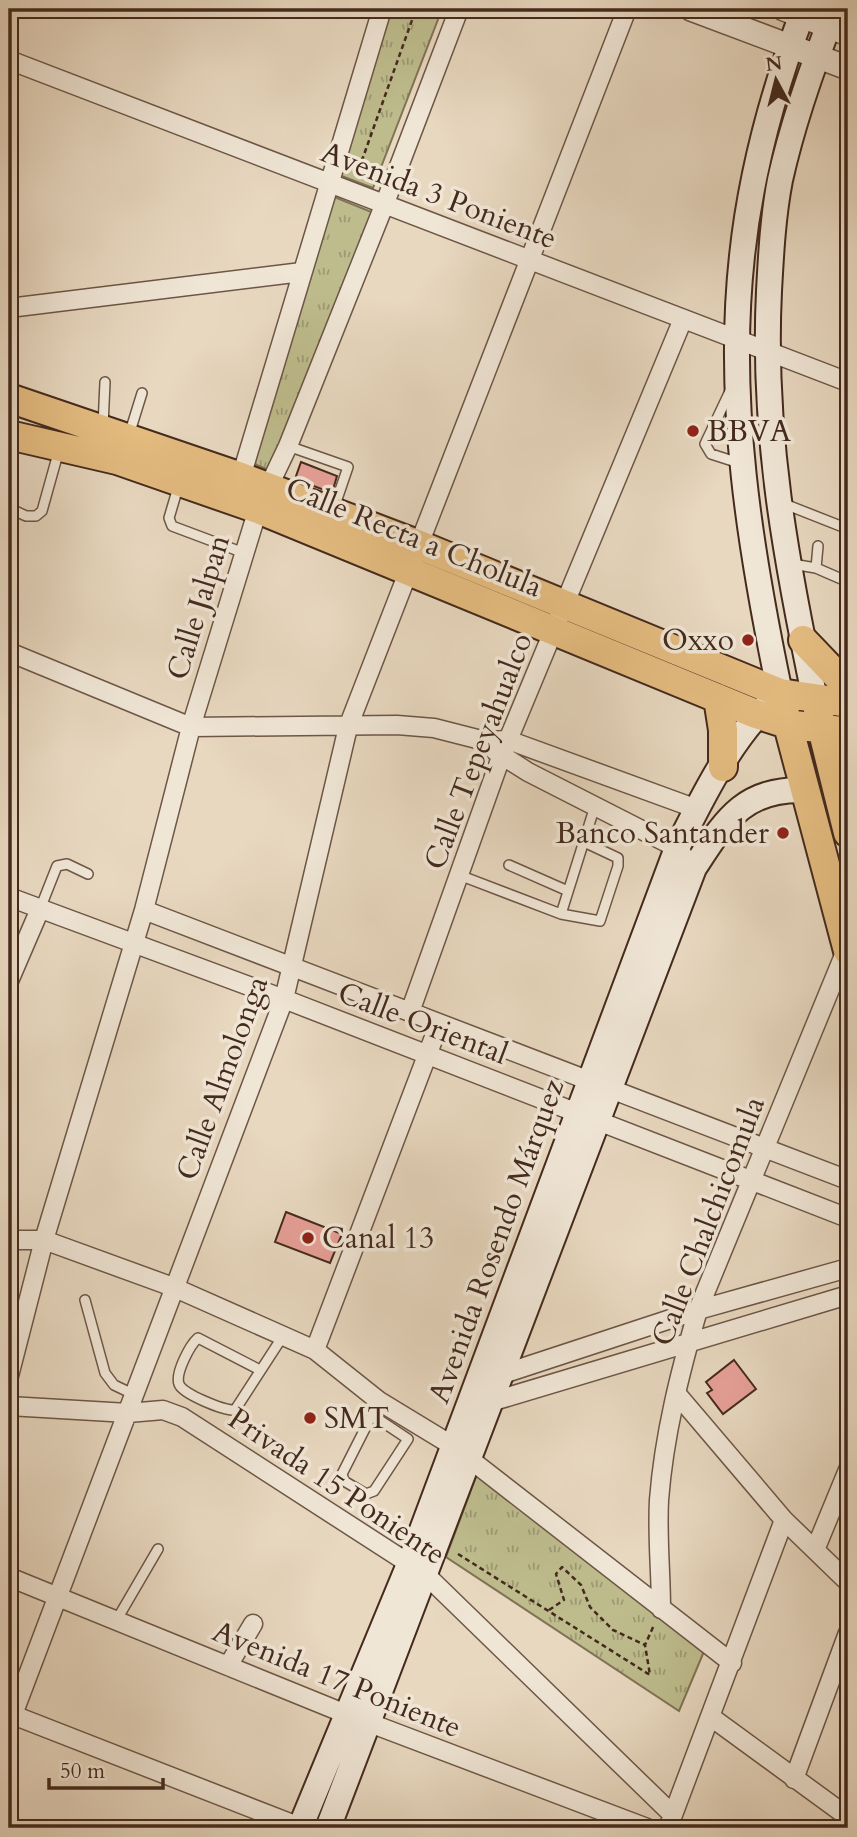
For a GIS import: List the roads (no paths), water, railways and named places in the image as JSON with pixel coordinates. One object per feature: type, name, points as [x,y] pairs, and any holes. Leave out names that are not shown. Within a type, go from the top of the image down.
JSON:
[{"type":"main road","points":[[796,11],[790,46],[771,104],[752,185],[742,256],[737,340],[738,375],[744,465],[759,593],[787,724],[848,949]]},
{"type":"main road","points":[[837,23],[816,56],[780,182],[771,255],[766,350],[777,502],[787,564],[815,699],[835,731],[848,833]]},
{"type":"main road","name":"Calle Recta a Cholula","points":[[9,398],[241,477],[263,499],[561,617],[780,693],[848,703]]},
{"type":"main road","name":"Calle Recta a Cholula","points":[[9,435],[60,444],[179,482],[332,512],[413,557]]},
{"type":"main road","name":"Calle Recta a Cholula","points":[[561,617],[718,698],[787,724],[835,731]]},
{"type":"main road","points":[[803,640],[848,687]]},
{"type":"main road","name":"Avenida Rosendo Márquez","points":[[600,1085],[677,848],[696,809],[756,713],[780,693]]},
{"type":"main road","points":[[718,698],[723,730],[723,767]]},
{"type":"main road","name":"Avenida Rosendo Márquez","points":[[300,1828],[357,1719],[417,1568],[587,1117],[694,868],[722,826],[740,807],[772,791],[804,790]]},
{"type":"main road","name":"Avenida Rosendo Márquez","points":[[461,1452],[467,1409],[501,1375],[587,1117]]},
{"type":"main road","name":"Avenida Rosendo Márquez","points":[[328,1828],[357,1719]]},
{"type":"street","points":[[241,477],[382,9]]},
{"type":"street","name":"Calle Jalpan","points":[[9,1376],[44,1240],[144,911],[191,727],[244,553],[263,499],[288,446],[385,203],[459,9]]},
{"type":"street","name":"Calle Almolonga","points":[[11,1720],[284,999],[348,727],[627,9]]},
{"type":"street","points":[[691,9],[848,68]]},
{"type":"street","points":[[796,11],[837,23]]},
{"type":"street","name":"Avenida 3 Poniente","points":[[9,60],[848,382]]},
{"type":"street","points":[[9,308],[302,272]]},
{"type":"street","name":"Calle Tepeyahualco","points":[[410,1012],[501,757],[683,319]]},
{"type":"street","points":[[9,652],[191,727],[434,728],[485,741],[508,740],[696,809]]},
{"type":"street","points":[[485,741],[501,757],[677,848],[694,868]]},
{"type":"street","name":"Calle Oriental","points":[[9,897],[284,999],[848,1218]]},
{"type":"street","points":[[9,981],[40,909]]},
{"type":"street","name":"Calle Oriental","points":[[144,911],[848,1180]]},
{"type":"street","name":"Calle Chalchicomula","points":[[662,1609],[659,1504],[663,1461],[688,1343],[698,1310],[764,1147],[848,949]]},
{"type":"street","points":[[316,1350],[439,1024]]},
{"type":"street","points":[[9,1240],[44,1240],[173,1287],[316,1350],[375,1408],[461,1452],[732,1663]]},
{"type":"street","points":[[501,1375],[698,1310],[848,1268]]},
{"type":"street","points":[[484,1392],[688,1343],[848,1295]]},
{"type":"street","points":[[676,1393],[784,1520],[848,1582]]},
{"type":"street","name":"Privada 15 Poniente","points":[[9,1406],[128,1413],[163,1410],[182,1417],[417,1568],[671,1822]]},
{"type":"street","points":[[815,1550],[848,1470]]},
{"type":"street","points":[[671,1822],[784,1520]]},
{"type":"street","name":"Avenida 17 Poniente","points":[[9,1577],[357,1719],[647,1828]]},
{"type":"street","points":[[228,1667],[253,1624]]},
{"type":"street","points":[[794,1779],[848,1633]]},
{"type":"street","points":[[711,1717],[848,1817]]},
{"type":"street","points":[[11,1720],[300,1828]]},
{"type":"lane","points":[[738,375],[705,444],[711,454],[744,465]]},
{"type":"lane","points":[[105,382],[115,433],[135,421],[142,393]]},
{"type":"lane","points":[[9,508],[26,516],[36,516],[42,510],[60,444]]},
{"type":"lane","points":[[288,446],[348,467],[332,512]]},
{"type":"lane","points":[[179,482],[169,518],[172,526],[244,553]]},
{"type":"lane","points":[[777,502],[843,527]]},
{"type":"lane","points":[[816,568],[818,546]]},
{"type":"lane","points":[[787,564],[816,568],[846,581]]},
{"type":"lane","points":[[561,914],[595,806]]},
{"type":"lane","points":[[459,875],[561,914],[600,921],[618,866],[618,858],[584,842]]},
{"type":"lane","points":[[40,909],[57,866],[67,864],[88,874]]},
{"type":"lane","points":[[509,865],[568,891]]},
{"type":"lane","points":[[85,1300],[105,1373],[114,1385],[135,1395]]},
{"type":"lane","points":[[260,1370],[198,1338],[184,1363],[178,1382],[181,1389],[201,1399],[227,1410],[234,1410],[283,1336]]},
{"type":"lane","points":[[375,1408],[408,1439],[374,1491],[366,1494],[344,1481],[342,1474],[375,1408]]},
{"type":"lane","points":[[116,1621],[158,1549]]},
{"type":"place","name":"BBVA","points":[[693,431]]},
{"type":"place","name":"Oxxo","points":[[748,640]]},
{"type":"place","name":"Banco Santander","points":[[783,833]]},
{"type":"place","name":"Canal 13","points":[[308,1238]]},
{"type":"place","name":"SMT","points":[[310,1418]]}]
